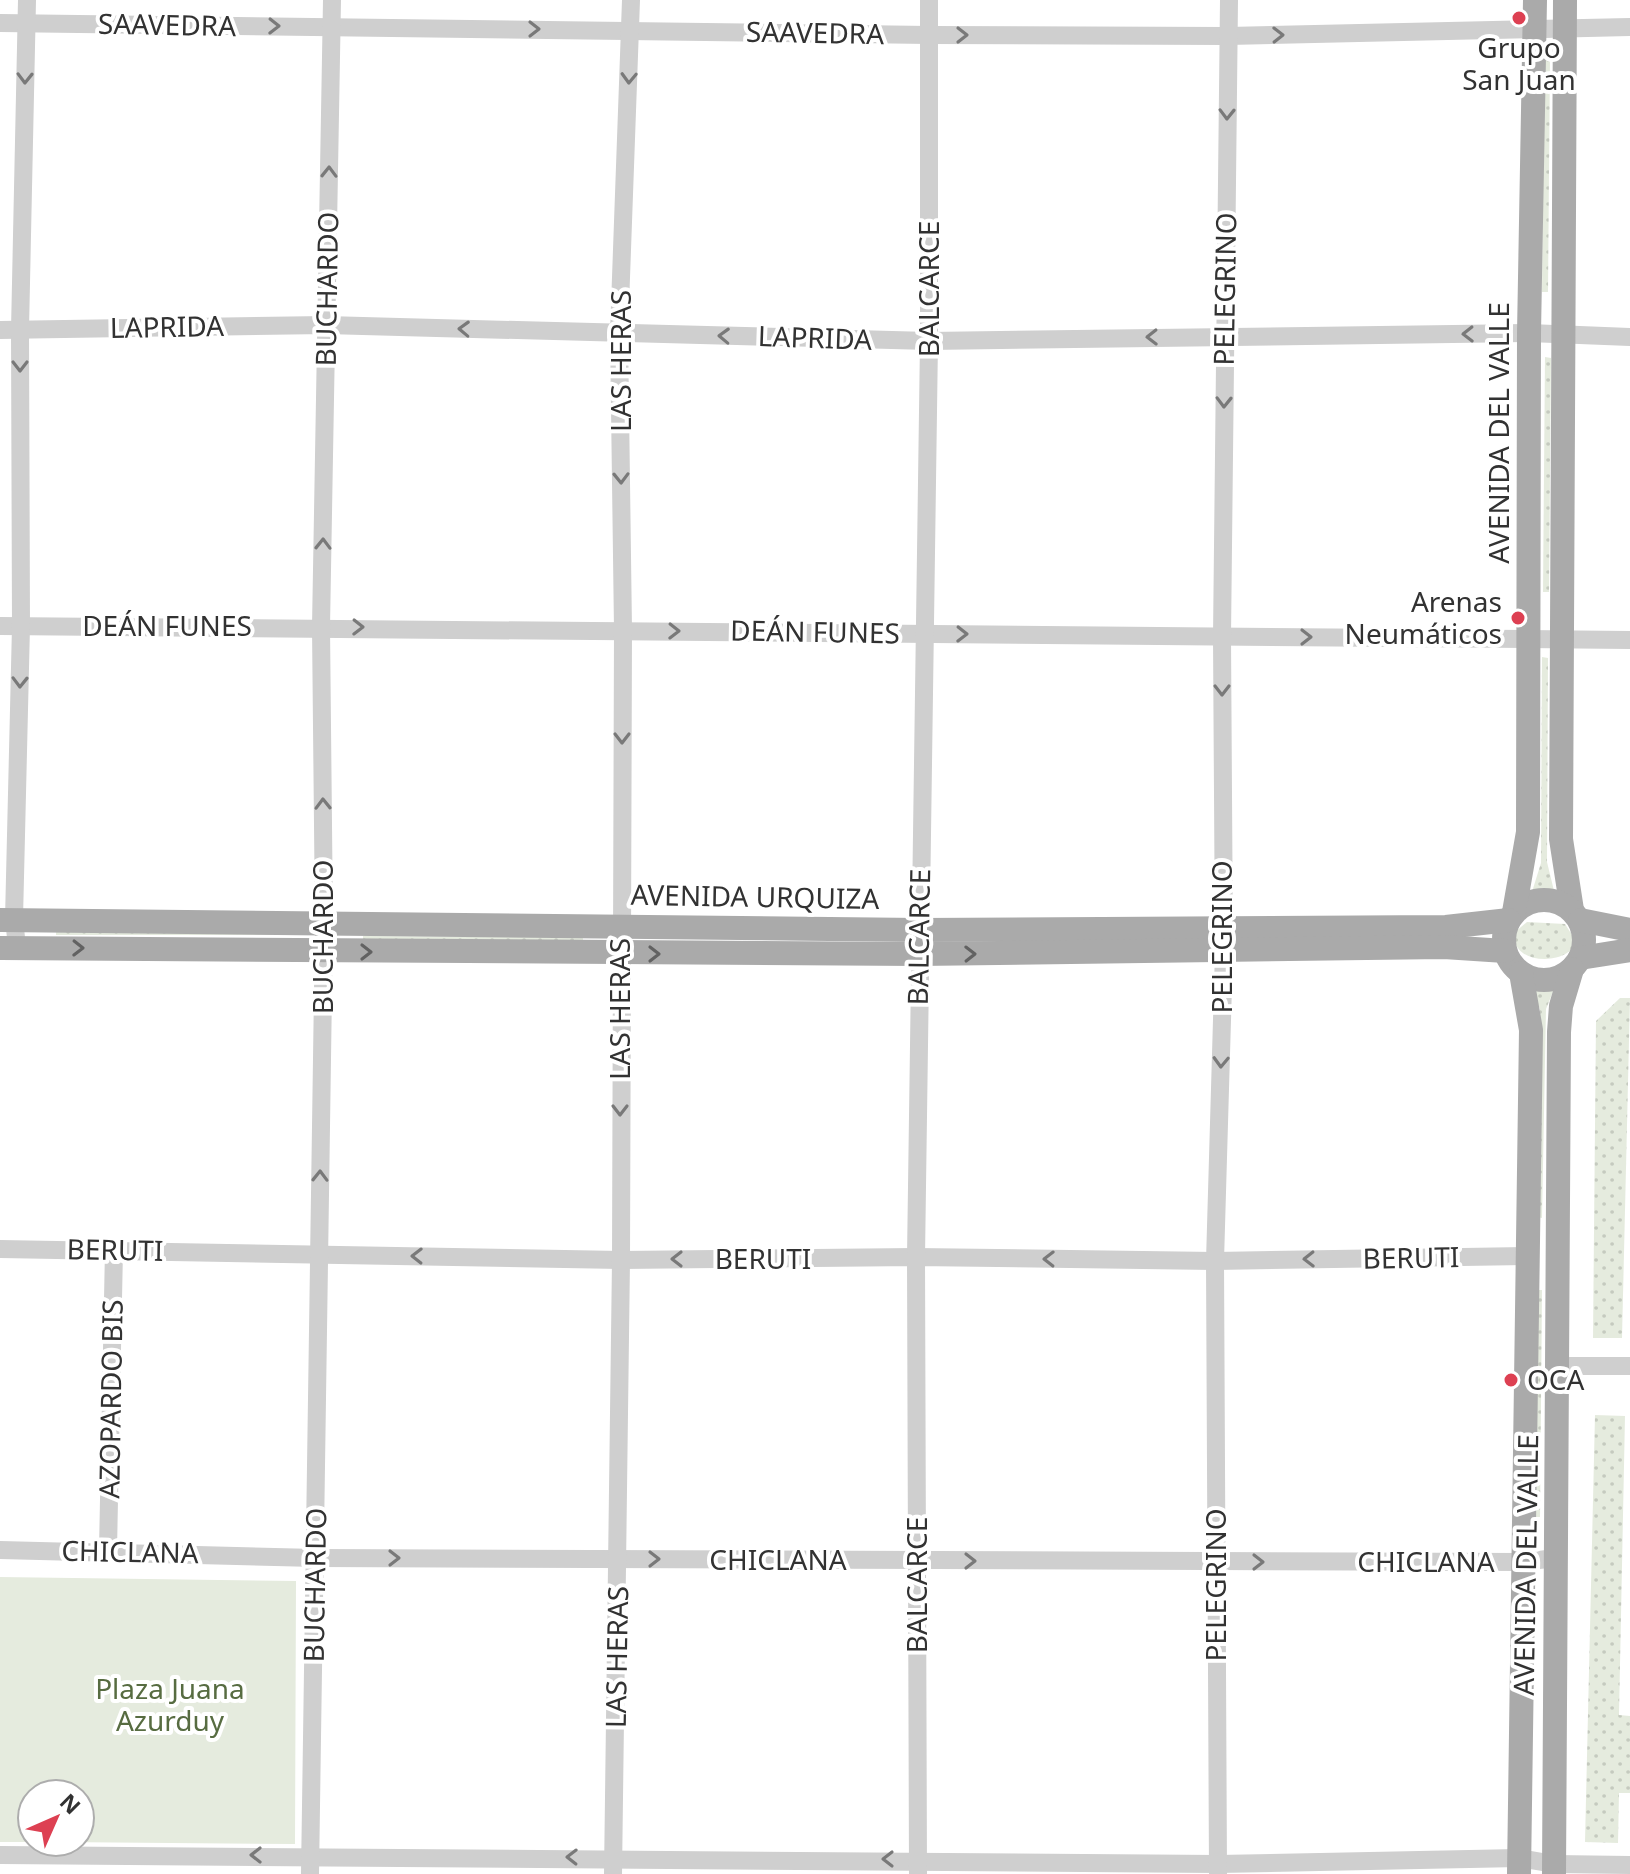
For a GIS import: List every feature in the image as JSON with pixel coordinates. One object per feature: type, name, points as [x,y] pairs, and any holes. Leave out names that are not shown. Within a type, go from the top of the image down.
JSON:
[{"type":"main road","name":"AVENIDA DEL VALLE","points":[[1512,916],[1528,832],[1529,333],[1535,0]]},
{"type":"main road","points":[[1565,0],[1561,839],[1584,945],[1576,964]]},
{"type":"main road","points":[[1630,930],[1576,915],[1549,900],[1525,904],[1512,916],[1504,937],[1505,951],[1521,973],[1547,980],[1576,964],[1630,950]]},
{"type":"main road","name":"AVENIDA URQUIZA","points":[[7,919],[620,925],[919,942],[1222,927],[1446,927],[1512,916]]},
{"type":"main road","points":[[8,947],[619,954],[919,942],[1224,951],[1444,947],[1505,951]]},
{"type":"main road","name":"AVENIDA DEL VALLE","points":[[1554,1869],[1559,1032],[1561,1006],[1576,964]]},
{"type":"main road","name":"AVENIDA DEL VALLE","points":[[1519,1866],[1531,1030],[1521,973]]},
{"type":"street","points":[[8,947],[21,626],[20,330],[27,0]]},
{"type":"street","name":"BUCHARDO","points":[[310,1874],[324,923],[321,627],[332,0]]},
{"type":"street","name":"LAS HERAS","points":[[614,1866],[621,1260],[619,954],[623,630],[619,333],[631,0]]},
{"type":"street","name":"BALCARCE","points":[[918,1867],[916,1257],[929,341],[929,0]]},
{"type":"street","name":"PELEGRINO","points":[[1218,1869],[1215,1261],[1224,951],[1222,637],[1229,0]]},
{"type":"street","name":"SAAVEDRA","points":[[0,23],[1228,36],[1564,26],[1630,27]]},
{"type":"street","name":"LAPRIDA","points":[[0,330],[326,325],[929,341],[1529,333],[1630,337]]},
{"type":"street","name":"DEÁN FUNES","points":[[0,626],[1630,640]]},
{"type":"street","name":"BERUTI","points":[[0,1249],[621,1260],[916,1257],[1215,1261],[1527,1256]]},
{"type":"street","name":"AZOPARDO BIS","points":[[108,1550],[114,1249]]},
{"type":"street","points":[[1558,1366],[1630,1366]]},
{"type":"street","name":"CHICLANA","points":[[0,1550],[108,1550],[316,1558],[1523,1562],[1555,1558]]},
{"type":"street","points":[[11,1861],[310,1855],[614,1866],[1218,1869],[1519,1866],[1554,1869],[1630,1865]]},
{"type":"green space","points":[[1544,58],[1550,58],[1548,292],[1542,292]]},
{"type":"green space","points":[[1545,357],[1551,358],[1549,592],[1543,592]]},
{"type":"green space","points":[[1542,657],[1548,658],[1547,862],[1555,895],[1541,892],[1531,895],[1541,863]]},
{"type":"green space","points":[[1527,922],[1565,924],[1574,938],[1572,949],[1556,958],[1526,955],[1515,942],[1515,932]]},
{"type":"green space","points":[[56,931],[275,932],[275,935],[56,935]]},
{"type":"green space","points":[[363,936],[583,937],[583,940],[363,940]]},
{"type":"green space","points":[[1530,984],[1556,984],[1546,1009],[1542,1218],[1537,1217],[1540,1009]]},
{"type":"green space","points":[[1620,998],[1630,998],[1622,1338],[1593,1338],[1596,1021]]},
{"type":"green space","points":[[1537,1290],[1542,1290],[1540,1517],[1534,1517]]},
{"type":"green space","points":[[1595,1415],[1625,1416],[1619,1715],[1630,1716],[1630,1793],[1619,1793],[1618,1843],[1585,1842]]},
{"type":"green space","name":"Plaza Juana Azurduy","points":[[0,1577],[296,1581],[295,1844],[96,1842],[96,1778],[16,1778],[16,1842],[0,1842]]},
{"type":"place","name":"Grupo San Juan","points":[[1519,18]]},
{"type":"place","name":"Arenas Neumáticos","points":[[1518,618]]},
{"type":"place","name":"OCA","points":[[1511,1380]]}]
